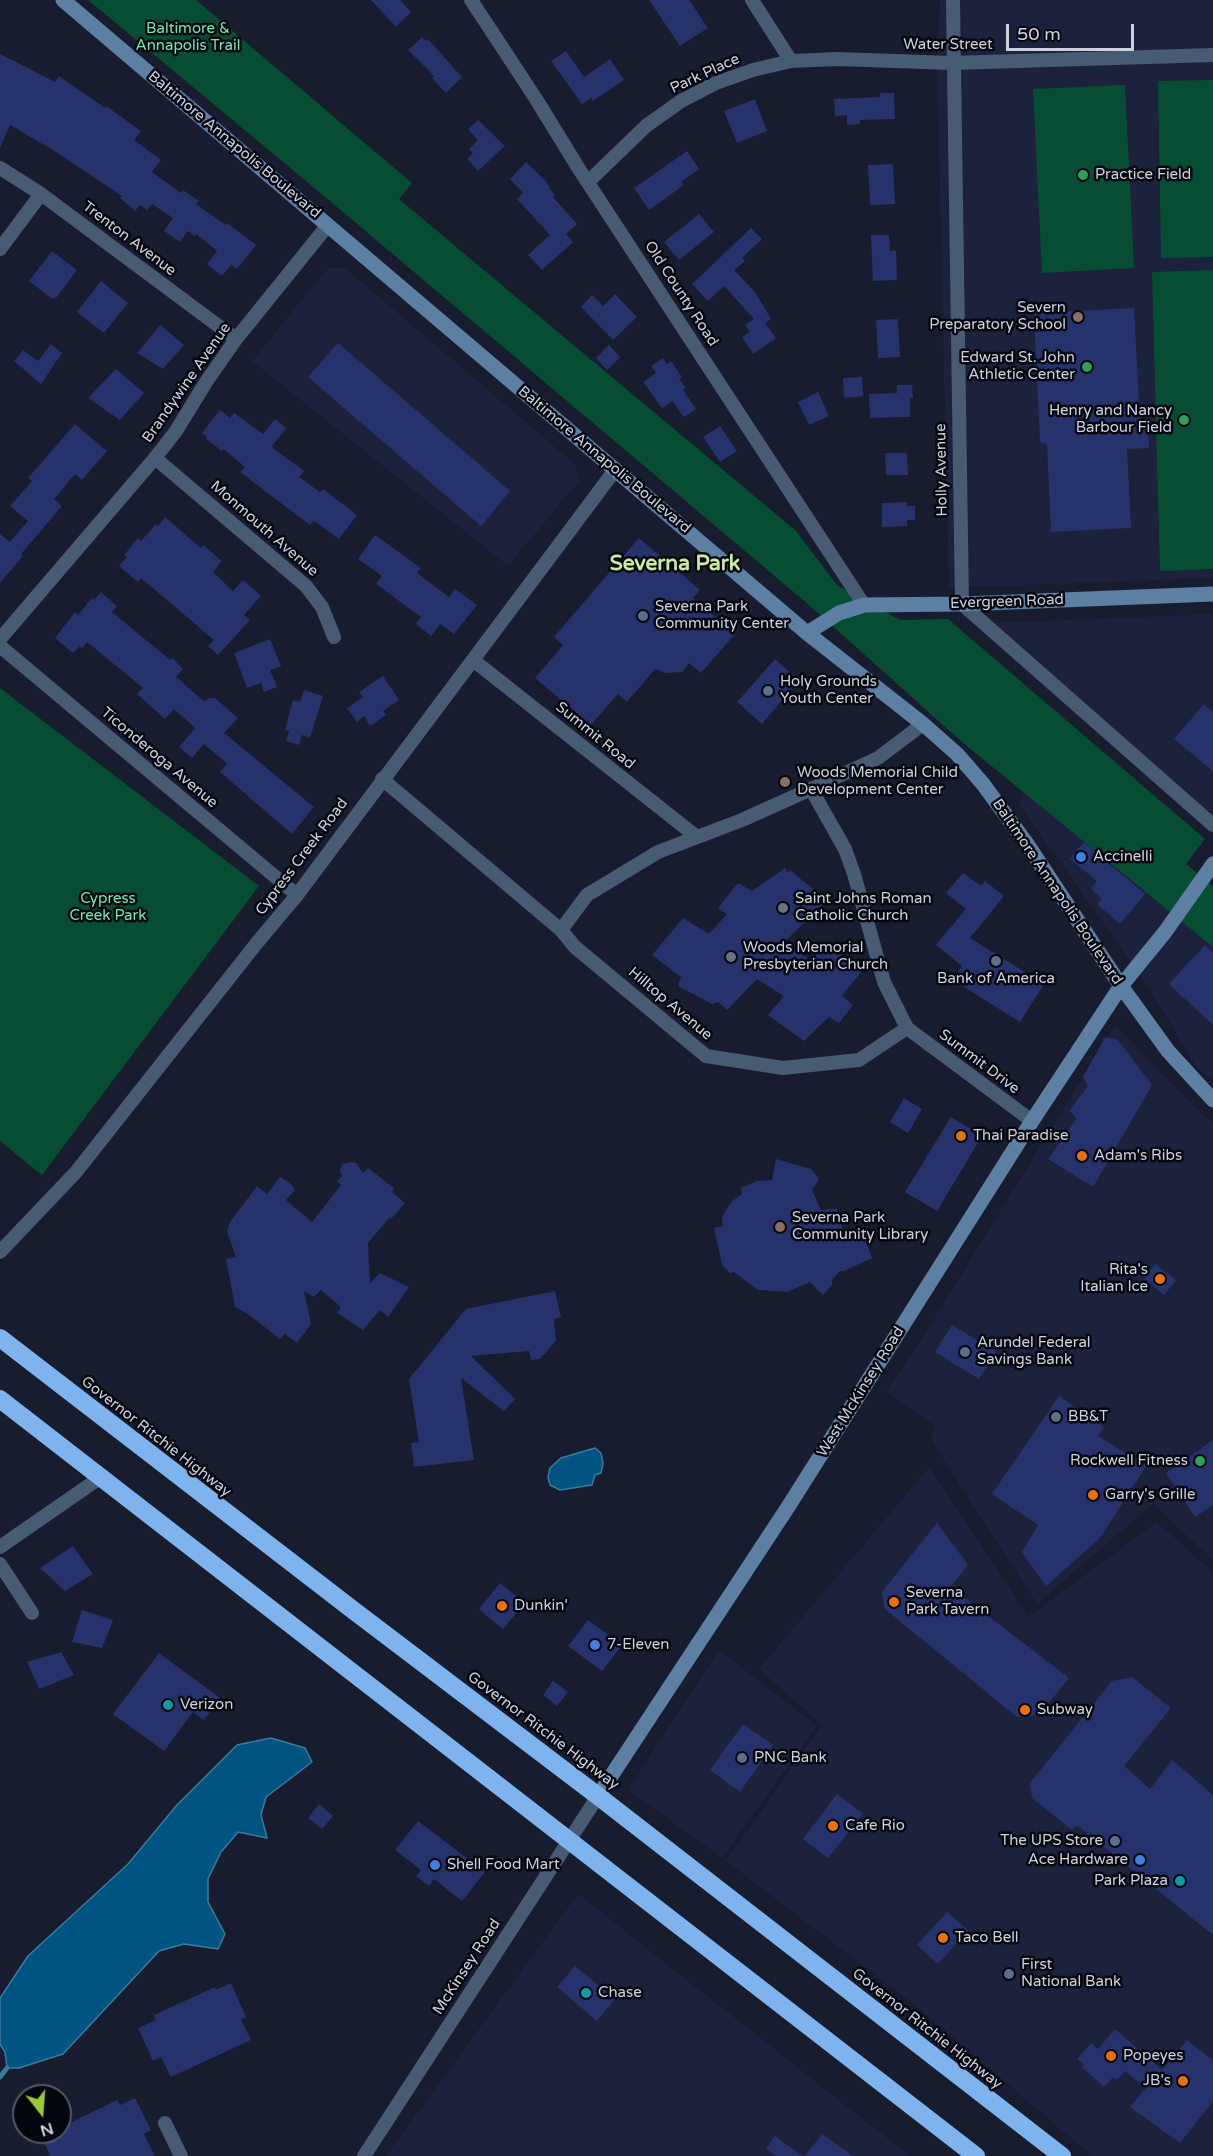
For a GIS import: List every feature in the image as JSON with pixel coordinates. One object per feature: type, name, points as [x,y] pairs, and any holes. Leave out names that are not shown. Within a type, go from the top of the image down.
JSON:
[{"type":"highway","name":"Governor Ritchie Highway","points":[[0,1338],[315,1582],[598,1796],[1062,2156]]},
{"type":"highway","points":[[0,1399],[976,2156]]},
{"type":"street","name":"Baltimore Annapolis Boulevard","points":[[63,0],[807,633],[923,724],[957,754],[1028,843],[1121,986],[1168,1051],[1213,1100]]},
{"type":"street","name":"Old County Road","points":[[471,0],[864,605]]},
{"type":"street","points":[[752,0],[791,61]]},
{"type":"street","name":"Holly Avenue","points":[[953,0],[952,63],[962,603]]},
{"type":"street","name":"Water Street","points":[[791,61],[838,59],[952,63],[1213,55]]},
{"type":"street","name":"Park Place","points":[[588,183],[645,126],[681,101],[716,83],[791,61]]},
{"type":"street","name":"Trenton Avenue","points":[[0,168],[40,194],[236,339]]},
{"type":"street","points":[[0,249],[40,194]]},
{"type":"street","name":"Brandywine Avenue","points":[[0,639],[155,458],[177,430],[236,339],[328,225]]},
{"type":"street","name":"Monmouth Avenue","points":[[155,458],[306,586],[322,608],[334,637]]},
{"type":"street","name":"Cypress Creek Road","points":[[0,1252],[76,1172],[297,895],[615,470]]},
{"type":"street","name":"Evergreen Road","points":[[807,633],[839,613],[864,605],[1213,594]]},
{"type":"street","points":[[962,603],[1213,825]]},
{"type":"street","name":"Ticonderoga Avenue","points":[[0,646],[297,895]]},
{"type":"street","name":"Summit Road","points":[[473,660],[697,837]]},
{"type":"street","points":[[561,930],[587,895],[658,852],[742,820],[878,758],[923,724]]},
{"type":"street","name":"Hilltop Avenue","points":[[382,779],[561,930],[575,947],[706,1056],[783,1068],[859,1060],[907,1028]]},
{"type":"street","points":[[811,789],[845,849],[884,981],[907,1028]]},
{"type":"street","name":"West McKinsey Road","points":[[598,1796],[788,1507],[1032,1121],[1121,986],[1165,932],[1213,864]]},
{"type":"street","name":"Summit Drive","points":[[907,1028],[1032,1121]]},
{"type":"street","points":[[0,1547],[101,1477]]},
{"type":"street","points":[[0,1564],[32,1613]]},
{"type":"street","name":"McKinsey Road","points":[[364,2156],[598,1796]]},
{"type":"street","points":[[165,2123],[181,2156]]},
{"type":"shaded area","name":"Severn Preparatory School","points":[[940,0],[1213,0],[1213,578],[949,588],[937,55]]},
{"type":"shaded area","points":[[328,268],[345,268],[575,464],[579,481],[508,566],[252,361]]},
{"type":"shaded area","points":[[1213,614],[1213,817],[995,623]]},
{"type":"shaded area","points":[[1027,781],[1213,947],[1213,1081],[1197,1068],[1147,985],[1019,804]]},
{"type":"shaded area","points":[[1115,1025],[1213,1123],[1213,1560],[1153,1504],[1037,1604],[931,1440],[935,1426],[886,1391],[913,1353]]},
{"type":"shaded area","points":[[929,1467],[1028,1617],[1157,1522],[1213,1572],[1213,2156],[1092,2156],[917,2007],[726,1861],[822,1725],[759,1669]]},
{"type":"shaded area","points":[[719,1650],[817,1726],[722,1858],[628,1790]]},
{"type":"shaded area","points":[[578,1894],[910,2156],[386,2156]]},
{"type":"green space","name":"Baltimore & Annapolis Trail","points":[[88,0],[196,0],[412,183],[399,199],[796,531],[837,585],[900,620],[948,619],[1205,839],[1186,864],[1213,886],[1213,947],[962,742],[809,605]]},
{"type":"green space","points":[[1213,80],[1213,257],[1161,258],[1158,81]]},
{"type":"green space","name":"Practice Field","points":[[1125,85],[1134,268],[1042,273],[1033,89]]},
{"type":"green space","name":"Henry and Nancy Barbour Field","points":[[1213,270],[1213,569],[1160,571],[1152,272]]},
{"type":"green space","name":"Cypress Creek Park","points":[[0,688],[259,886],[42,1175],[0,1141]]},
{"type":"water","points":[[595,1448],[601,1453],[603,1464],[601,1473],[595,1475],[592,1485],[560,1490],[550,1485],[548,1477],[550,1468],[561,1458]]},
{"type":"water","points":[[271,1738],[305,1748],[312,1762],[266,1797],[261,1815],[267,1838],[238,1832],[221,1852],[208,1879],[208,1902],[225,1934],[218,1949],[184,1944],[159,1951],[63,2054],[19,2068],[7,2068],[5,2052],[0,2044],[0,1998],[28,1956],[128,1864],[177,1805],[237,1745]]},
{"type":"building","points":[[371,0],[400,0],[411,12],[396,27]]},
{"type":"building","points":[[649,0],[689,0],[708,28],[680,46]]},
{"type":"building","points":[[422,37],[426,41],[428,39],[462,77],[446,93],[432,78],[434,76],[408,50]]},
{"type":"building","points":[[566,51],[584,77],[610,59],[624,80],[593,101],[591,98],[582,104],[551,61]]},
{"type":"building","points":[[0,54],[55,82],[59,76],[141,131],[134,140],[161,160],[152,172],[181,193],[183,190],[199,201],[196,204],[226,225],[227,223],[256,245],[237,269],[231,265],[222,276],[207,264],[217,251],[196,234],[195,236],[188,231],[180,242],[164,231],[173,218],[152,204],[147,210],[140,205],[135,211],[120,198],[122,196],[56,152],[10,125],[0,148]]},
{"type":"building","points":[[880,93],[894,93],[895,119],[860,120],[860,124],[847,125],[847,115],[835,116],[834,99],[880,97]]},
{"type":"building","points":[[755,99],[767,131],[737,143],[724,111]]},
{"type":"building","points":[[478,120],[505,146],[478,171],[467,159],[473,153],[469,149],[478,140],[468,129]]},
{"type":"building","points":[[687,151],[699,169],[681,182],[684,185],[649,210],[634,188]]},
{"type":"building","points":[[526,162],[545,180],[555,195],[553,197],[577,224],[566,234],[573,242],[542,270],[528,255],[550,235],[517,199],[523,193],[510,179]]},
{"type":"building","points":[[893,164],[895,204],[870,205],[868,165]]},
{"type":"building","points":[[699,214],[714,232],[679,260],[664,242]]},
{"type":"building","points":[[751,228],[762,239],[742,258],[745,261],[734,270],[755,292],[771,319],[765,323],[776,338],[753,354],[742,337],[750,332],[745,325],[754,319],[724,286],[708,301],[692,284]]},
{"type":"building","points":[[871,235],[889,235],[890,251],[896,250],[897,280],[873,281]]},
{"type":"building","points":[[52,251],[77,270],[56,298],[51,298],[29,281]]},
{"type":"building","points":[[101,281],[128,303],[104,333],[77,312]]},
{"type":"building","points":[[615,294],[637,317],[613,340],[581,307],[592,295],[603,306]]},
{"type":"building","name":"Edward St. John Athletic Center","points":[[1134,308],[1140,421],[1148,421],[1149,448],[1127,449],[1131,528],[1051,532],[1047,444],[1040,442],[1034,313]]},
{"type":"building","points":[[898,319],[900,357],[878,358],[876,320]]},
{"type":"building","points":[[160,325],[184,345],[163,369],[137,353]]},
{"type":"building","points":[[338,343],[510,491],[481,526],[308,377]]},
{"type":"building","points":[[51,344],[62,353],[41,384],[14,361],[23,350],[38,361]]},
{"type":"building","points":[[609,345],[620,357],[607,370],[596,358]]},
{"type":"building","points":[[663,358],[667,364],[671,361],[682,377],[679,379],[686,388],[683,390],[696,409],[684,417],[672,401],[662,408],[643,382],[656,373],[651,366]]},
{"type":"building","points":[[116,369],[144,393],[120,420],[88,398]]},
{"type":"building","points":[[862,377],[863,396],[844,398],[843,378]]},
{"type":"building","points":[[897,385],[912,385],[913,398],[910,398],[910,417],[870,418],[869,394],[897,393]]},
{"type":"building","points":[[818,392],[829,416],[809,425],[798,402]]},
{"type":"building","points":[[220,410],[230,418],[234,413],[263,434],[275,419],[286,428],[272,446],[274,449],[304,471],[299,477],[320,492],[323,489],[357,515],[339,539],[314,521],[310,525],[240,472],[245,467],[224,449],[222,451],[206,439],[207,437],[202,433]]},
{"type":"building","points":[[75,424],[107,451],[82,480],[75,474],[54,499],[62,506],[21,554],[23,556],[0,583],[0,534],[10,542],[28,521],[10,506],[32,481],[28,478]]},
{"type":"building","points":[[720,426],[737,451],[720,462],[703,437]]},
{"type":"building","points":[[885,453],[907,453],[908,475],[886,475]]},
{"type":"building","points":[[907,502],[907,506],[915,506],[915,520],[907,520],[907,526],[882,527],[882,503]]},
{"type":"building","points":[[165,517],[201,548],[203,545],[222,561],[213,572],[233,591],[243,580],[261,596],[244,615],[250,620],[218,655],[208,646],[214,640],[141,578],[138,582],[119,566],[127,557],[124,555],[138,538],[141,541]]},
{"type":"building","points":[[375,535],[421,568],[417,573],[449,597],[455,589],[477,605],[454,634],[440,624],[431,636],[416,624],[421,617],[376,584],[382,576],[358,559]]},
{"type":"building","name":"Severna Park Community Center","points":[[639,538],[700,590],[693,598],[735,634],[701,673],[689,663],[682,672],[666,673],[655,669],[627,702],[618,694],[591,725],[535,678],[563,645],[554,637]]},
{"type":"building","points":[[101,592],[117,606],[112,612],[183,669],[176,677],[205,702],[209,698],[215,698],[238,718],[224,733],[314,807],[292,834],[220,772],[227,764],[204,744],[192,758],[179,747],[195,728],[174,709],[165,719],[137,694],[143,688],[87,642],[73,653],[55,638],[75,612],[78,615],[92,598],[94,600]]},
{"type":"building","points":[[270,639],[281,666],[270,670],[277,687],[264,692],[261,683],[247,688],[234,653]]},
{"type":"building","name":"Holy Grounds Youth Center","points":[[775,659],[799,680],[762,724],[737,702]]},
{"type":"building","points":[[383,676],[399,700],[383,711],[386,715],[370,726],[364,716],[357,722],[347,708],[363,697],[359,692]]},
{"type":"building","points":[[304,690],[323,696],[310,738],[302,735],[299,745],[286,741],[289,731],[285,730],[293,700],[300,702]]},
{"type":"building","points":[[1204,704],[1213,712],[1213,771],[1174,739]]},
{"type":"building","points":[[1084,842],[1145,894],[1120,924],[1097,904],[1102,899],[1091,889],[1097,881],[1070,859]]},
{"type":"building","points":[[785,868],[788,873],[790,870],[827,901],[783,943],[812,961],[825,942],[862,971],[842,996],[853,1005],[839,1023],[829,1017],[804,1041],[768,1015],[784,996],[757,979],[727,1010],[718,1002],[712,1004],[678,986],[681,977],[652,955],[683,918],[709,934],[727,914],[718,908],[738,883],[752,891]]},
{"type":"building","points":[[963,873],[981,886],[985,881],[1004,896],[970,938],[1044,984],[1020,1022],[953,980],[962,966],[936,945],[966,909],[946,893]]},
{"type":"building","points":[[1205,945],[1213,953],[1213,1025],[1169,984]]},
{"type":"building","points":[[1105,1037],[1118,1040],[1152,1085],[1093,1187],[1048,1159],[1077,1118],[1069,1111],[1088,1086],[1083,1077]]},
{"type":"building","points":[[904,1098],[922,1109],[908,1133],[890,1122]]},
{"type":"building","points":[[951,1117],[982,1136],[937,1211],[905,1192]]},
{"type":"building","name":"Severna Park Community Library","points":[[776,1159],[811,1169],[819,1179],[812,1190],[821,1210],[837,1209],[844,1235],[862,1231],[872,1258],[840,1271],[823,1295],[810,1282],[787,1292],[758,1290],[734,1272],[730,1273],[722,1265],[714,1228],[723,1226],[722,1217],[731,1202],[742,1194],[741,1188],[757,1181],[772,1180]]},
{"type":"building","points":[[356,1163],[363,1173],[368,1168],[394,1188],[392,1192],[405,1203],[368,1243],[370,1283],[380,1273],[409,1287],[388,1317],[380,1310],[363,1330],[337,1313],[341,1307],[321,1290],[314,1297],[304,1291],[311,1324],[297,1343],[285,1334],[280,1339],[248,1314],[235,1307],[226,1259],[236,1257],[227,1232],[230,1222],[257,1186],[267,1194],[280,1177],[290,1183],[295,1190],[286,1200],[312,1222],[341,1185],[337,1181],[342,1176],[340,1171],[342,1164]]},
{"type":"building","name":"Rita's Italian Ice","points":[[1155,1264],[1176,1280],[1164,1295],[1144,1278]]},
{"type":"building","points":[[555,1291],[561,1317],[554,1319],[556,1341],[540,1359],[531,1360],[529,1351],[471,1356],[515,1399],[504,1411],[461,1378],[474,1460],[414,1467],[411,1443],[419,1442],[409,1379],[466,1309]]},
{"type":"building","name":"Arundel Federal Savings Bank","points":[[952,1325],[996,1352],[979,1379],[935,1352]]},
{"type":"building","points":[[1059,1396],[1104,1427],[1098,1436],[1146,1466],[1100,1538],[1046,1586],[1022,1552],[1038,1525],[992,1494]]},
{"type":"building","points":[[1213,1440],[1213,1505],[1195,1517],[1166,1473]]},
{"type":"building","points":[[937,1523],[968,1565],[950,1587],[1069,1678],[1039,1715],[1017,1717],[885,1609],[882,1592]]},
{"type":"building","points":[[73,1546],[93,1574],[65,1591],[40,1568]]},
{"type":"building","name":"Dunkin'","points":[[500,1583],[525,1603],[503,1629],[479,1609]]},
{"type":"building","points":[[82,1610],[113,1620],[102,1648],[72,1642]]},
{"type":"building","name":"7-Eleven","points":[[588,1620],[622,1645],[602,1671],[568,1646]]},
{"type":"building","points":[[61,1652],[74,1675],[39,1689],[27,1662]]},
{"type":"building","name":"Verizon","points":[[159,1653],[220,1698],[204,1720],[193,1712],[164,1751],[113,1714]]},
{"type":"building","points":[[1132,1677],[1171,1708],[1124,1766],[1150,1789],[1172,1760],[1213,1795],[1213,1935],[1077,1825],[1072,1830],[1032,1798],[1030,1783],[1112,1681]]},
{"type":"building","points":[[553,1681],[568,1692],[557,1706],[543,1695]]},
{"type":"building","name":"PNC Bank","points":[[743,1724],[773,1745],[740,1792],[710,1770]]},
{"type":"building","name":"Cafe Rio","points":[[837,1794],[863,1814],[828,1858],[803,1839]]},
{"type":"building","points":[[319,1804],[333,1816],[322,1829],[308,1818]]},
{"type":"building","points":[[418,1821],[485,1872],[462,1901],[434,1879],[429,1886],[416,1876],[421,1870],[395,1850]]},
{"type":"building","name":"Taco Bell","points":[[947,1912],[968,1930],[938,1964],[917,1945]]},
{"type":"building","name":"Chase","points":[[575,1966],[615,1999],[597,2021],[557,1987]]},
{"type":"building","points":[[231,1983],[246,2017],[241,2020],[251,2040],[171,2077],[161,2057],[153,2061],[138,2028],[156,2020],[154,2015],[215,1987],[216,1990]]},
{"type":"building","name":"JB's","points":[[1115,2029],[1162,2070],[1187,2040],[1213,2061],[1213,2101],[1180,2143],[1130,2107],[1146,2088],[1125,2071],[1117,2080],[1113,2077],[1104,2087],[1082,2067],[1084,2065],[1077,2059],[1091,2043],[1098,2049]]},
{"type":"building","points":[[135,2098],[151,2130],[144,2134],[155,2156],[50,2156],[45,2144],[72,2144],[72,2122],[117,2100],[120,2105]]},
{"type":"building","points":[[822,2134],[853,2156],[805,2156]]},
{"type":"building","points":[[775,2136],[802,2156],[776,2156],[766,2149]]},
{"type":"waterway","points":[[0,2077],[7,2068]]},
{"type":"place","name":"Practice Field","points":[[1083,175]]},
{"type":"place","name":"Severn Preparatory School","points":[[1078,317]]},
{"type":"place","name":"Edward St. John Athletic Center","points":[[1087,367]]},
{"type":"place","name":"Henry and Nancy Barbour Field","points":[[1184,420]]},
{"type":"place","name":"Severna Park Community Center","points":[[643,616]]},
{"type":"place","name":"Holy Grounds Youth Center","points":[[768,691]]},
{"type":"place","name":"Woods Memorial Child Development Center","points":[[785,782]]},
{"type":"place","name":"Accinelli","points":[[1081,857]]},
{"type":"place","name":"Saint Johns Roman Catholic Church","points":[[783,908]]},
{"type":"place","name":"Woods Memorial Presbyterian Church","points":[[731,957]]},
{"type":"place","name":"Bank of America","points":[[996,961]]},
{"type":"place","name":"Thai Paradise","points":[[961,1136]]},
{"type":"place","name":"Adam's Ribs","points":[[1082,1156]]},
{"type":"place","name":"Severna Park Community Library","points":[[780,1227]]},
{"type":"place","name":"Rita's Italian Ice","points":[[1160,1279]]},
{"type":"place","name":"Arundel Federal Savings Bank","points":[[965,1352]]},
{"type":"place","name":"BB&T","points":[[1056,1417]]},
{"type":"place","name":"Rockwell Fitness","points":[[1200,1461]]},
{"type":"place","name":"Garry's Grille","points":[[1093,1495]]},
{"type":"place","name":"Severna Park Tavern","points":[[894,1602]]},
{"type":"place","name":"Dunkin'","points":[[502,1606]]},
{"type":"place","name":"7-Eleven","points":[[595,1645]]},
{"type":"place","name":"Verizon","points":[[168,1705]]},
{"type":"place","name":"Subway","points":[[1025,1710]]},
{"type":"place","name":"PNC Bank","points":[[742,1758]]},
{"type":"place","name":"Cafe Rio","points":[[833,1826]]},
{"type":"place","name":"The UPS Store","points":[[1115,1841]]},
{"type":"place","name":"Ace Hardware","points":[[1140,1860]]},
{"type":"place","name":"Shell Food Mart","points":[[435,1865]]},
{"type":"place","name":"Park Plaza","points":[[1180,1881]]},
{"type":"place","name":"Taco Bell","points":[[943,1938]]},
{"type":"place","name":"First National Bank","points":[[1009,1974]]},
{"type":"place","name":"Chase","points":[[586,1993]]},
{"type":"place","name":"Popeyes","points":[[1111,2056]]},
{"type":"place","name":"JB's","points":[[1183,2081]]},
{"type":"district","name":"Severna Park","points":[[675,564]]}]
